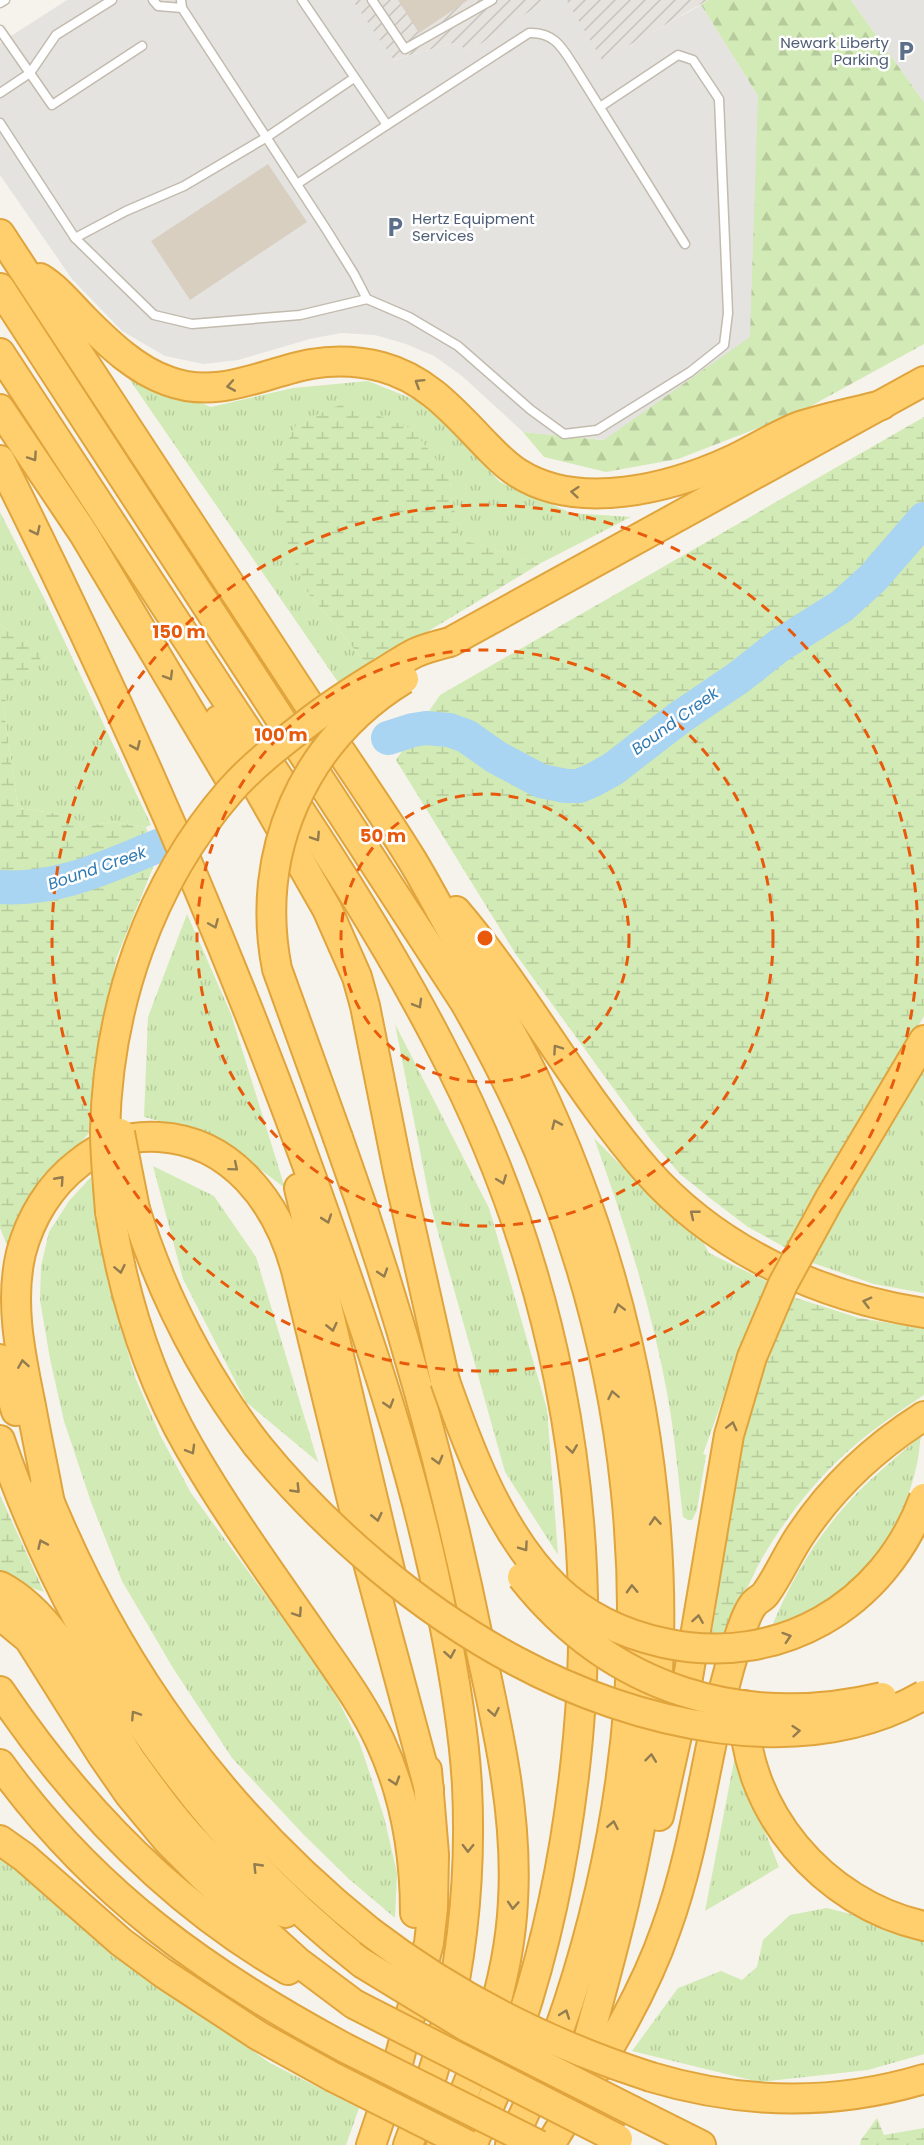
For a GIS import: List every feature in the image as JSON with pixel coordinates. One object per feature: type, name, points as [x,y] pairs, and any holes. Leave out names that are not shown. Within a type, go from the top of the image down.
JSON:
[{"type":"highway","points":[[0,234],[411,858],[514,1037],[565,1145],[590,1212],[612,1281],[630,1351],[644,1421],[655,1526],[659,1632],[654,1730],[637,1846],[608,1969],[588,2040]]},
{"type":"highway","points":[[23,268],[49,283],[110,344],[158,377],[191,387],[224,387],[318,363],[360,363],[381,367],[403,374],[424,386],[515,471],[541,484],[569,492],[591,494],[617,492],[669,482],[730,460],[799,427],[882,405]]},
{"type":"highway","points":[[0,288],[464,1001],[495,1058],[537,1147],[554,1187],[587,1288],[605,1357],[618,1425],[627,1494],[633,1599],[629,1715],[616,1810],[603,1878],[586,1944],[550,2052],[510,2145]]},
{"type":"highway","points":[[0,354],[340,875],[430,1024],[466,1098],[499,1173],[530,1261],[552,1341],[567,1412],[580,1523],[584,1631],[577,1749],[566,1838],[545,1944],[512,2050],[470,2145],[333,2077],[259,2036],[170,1979],[122,1942],[24,1857],[0,1840]]},
{"type":"highway","points":[[400,2053],[412,1965],[415,1896],[409,1836],[394,1778],[379,1739],[364,1711],[241,1530],[180,1429],[152,1372],[122,1279],[118,1055],[123,999],[136,955],[162,892],[187,847],[230,791],[294,733],[341,698],[416,652],[450,642],[924,381]]},
{"type":"highway","points":[[0,409],[97,556],[318,927],[343,983],[366,1051],[398,1171]]},
{"type":"highway","points":[[0,460],[58,578],[148,772],[219,935],[336,1246],[397,1432],[435,1573],[460,1714],[465,1761],[468,1819],[466,1891],[459,1960],[441,2046],[408,2145]]},
{"type":"highway","points":[[78,472],[339,933],[362,991],[398,1171],[445,1381],[472,1484],[484,1517],[501,1549],[545,1605],[570,1629],[607,1656],[677,1690],[730,1705],[763,1708],[817,1707],[851,1704],[924,1684]]},
{"type":"highway","points":[[441,2145],[482,2047],[502,1977],[513,1902],[514,1848],[510,1808],[485,1670],[443,1476],[394,1307],[338,1138],[278,969],[272,940],[271,894],[275,863],[295,802],[329,747],[372,702],[426,665],[450,642]]},
{"type":"highway","points":[[411,858],[482,942],[614,1130],[649,1172],[689,1210],[749,1253],[809,1283],[868,1303],[924,1313]]},
{"type":"highway","points":[[544,2145],[566,2098],[622,1952],[670,1769],[682,1713],[727,1446],[752,1357],[783,1284],[924,1040]]},
{"type":"highway","points":[[270,1066],[406,1639],[429,1789],[434,1854],[431,1926],[422,1976],[387,2101],[371,2145]]},
{"type":"highway","points":[[50,1504],[24,1371],[16,1299],[18,1267],[31,1225],[45,1199],[62,1177],[82,1160],[104,1146],[128,1139],[152,1136],[179,1139],[206,1148],[228,1161],[257,1189],[274,1213],[287,1240],[359,1529],[429,1789]]},
{"type":"highway","points":[[122,1210],[153,1263],[186,1334],[227,1403],[257,1445],[285,1478],[364,1553],[413,1593],[496,1650],[538,1672],[629,1707],[678,1721],[722,1728],[766,1732],[804,1731],[854,1723],[887,1712],[924,1695]]},
{"type":"highway","points":[[0,1359],[19,1421],[50,1504],[95,1599],[148,1690],[189,1748],[234,1804],[323,1894],[369,1931],[439,1980],[518,2025],[581,2053],[651,2078],[700,2090],[770,2099],[841,2096],[924,2079]]},
{"type":"highway","points":[[445,1381],[467,1442],[486,1484],[510,1526],[543,1574],[568,1599],[596,1618],[649,1640],[687,1647],[723,1649],[758,1645],[808,1629],[838,1611],[877,1578],[906,1537],[924,1498]]},
{"type":"highway","points":[[550,2145],[624,2022],[657,1953],[680,1884],[734,1654],[752,1605],[765,1595],[800,1535],[839,1485],[886,1442],[924,1416]]},
{"type":"highway","points":[[0,1440],[37,1534],[70,1603],[94,1648],[150,1737],[182,1781],[234,1843],[308,1918],[362,1963]]},
{"type":"highway","points":[[0,1586],[24,1600],[43,1618],[132,1761],[176,1819],[222,1868],[245,1886],[362,1963],[467,2027],[701,2145]]},
{"type":"highway","points":[[765,1595],[765,1610],[745,1678],[744,1711],[748,1745],[763,1793],[799,1852],[825,1878],[870,1907],[924,1926]]},
{"type":"highway","points":[[0,1615],[29,1639],[102,1755],[129,1794],[168,1841],[298,1962],[354,2004]]},
{"type":"highway","points":[[0,1690],[38,1745],[82,1798],[131,1849],[208,1917],[249,1947],[295,1974],[624,2142]]},
{"type":"highway","points":[[0,1764],[44,1822],[109,1889],[145,1920],[230,1981],[345,2048],[539,2145]]},
{"type":"lane","points":[[0,3],[5,0]]},
{"type":"lane","points":[[0,93],[30,73],[56,35],[111,0]]},
{"type":"lane","points":[[153,0],[158,6],[182,3]]},
{"type":"lane","points":[[169,0],[182,3],[354,273],[367,299]]},
{"type":"lane","points":[[302,0],[387,125]]},
{"type":"lane","points":[[372,0],[405,49],[492,0]]},
{"type":"lane","points":[[0,30],[52,105],[142,46]]},
{"type":"lane","points":[[297,184],[529,33],[550,36],[560,44],[685,244]]},
{"type":"lane","points":[[0,123],[75,238],[154,315],[192,324],[300,315],[367,299],[409,317],[458,346],[531,410],[564,434],[597,430],[690,372],[724,345],[728,313],[719,99],[693,60],[678,55],[600,107]]},
{"type":"lane","points":[[75,238],[126,211],[184,186],[267,137],[354,78]]},
{"type":"shaded area","name":"Hertz Equipment Services","points":[[67,0],[352,0],[394,60],[453,43],[470,51],[547,0],[566,0],[602,60],[701,5],[758,96],[750,337],[604,440],[523,432],[462,376],[434,356],[406,344],[375,335],[341,333],[310,339],[238,360],[204,364],[165,356],[122,331],[72,279],[0,175],[0,43]]},
{"type":"shaded area","points":[[352,0],[547,0],[470,51],[453,43],[393,60]]},
{"type":"shaded area","points":[[566,0],[708,0],[602,61]]},
{"type":"shaded area","name":"Newark Liberty Parking","points":[[851,0],[924,0],[924,102]]},
{"type":"green space","points":[[708,0],[851,0],[924,102],[924,344],[800,412],[678,459],[606,472],[544,457],[523,432],[604,440],[758,96],[701,5]]},
{"type":"green space","points":[[125,373],[211,407],[293,388],[368,381],[428,405],[500,482],[571,513],[631,517],[541,563],[458,539],[449,475],[305,589],[369,667],[338,682]]},
{"type":"green space","points":[[345,403],[411,428],[449,475],[459,539],[541,563],[369,667],[305,589],[266,485],[297,423]]},
{"type":"green space","points":[[924,417],[924,1016],[788,1249],[748,1227],[711,1199],[680,1174],[651,1140],[517,956],[396,760],[440,695]]},
{"type":"green space","points":[[0,512],[46,602],[151,825],[146,827],[111,822],[83,827],[72,816],[18,808],[3,704],[42,655],[0,624]]},
{"type":"green space","points":[[0,624],[43,655],[3,704],[18,808],[72,816],[83,827],[111,822],[146,827],[156,860],[116,959],[91,1131],[26,1202],[7,1245],[0,1228]]},
{"type":"green space","points":[[187,914],[231,1014],[285,1188],[216,1136],[144,1117],[148,1017]]},
{"type":"green space","points":[[395,1024],[489,1208],[547,1409],[558,1555],[505,1472],[431,1207]]},
{"type":"green space","points":[[924,1067],[924,1293],[874,1284],[810,1262]]},
{"type":"green space","points":[[594,1138],[673,1218],[702,1240],[709,1253],[770,1283],[726,1390],[703,1454],[706,1455],[697,1510],[692,1520],[683,1517],[668,1398],[646,1299],[627,1234]]},
{"type":"green space","points":[[153,1166],[214,1196],[256,1257],[318,1462],[246,1402],[183,1279]]},
{"type":"green space","points":[[91,1177],[108,1283],[135,1377],[160,1435],[191,1493],[316,1664],[339,1702],[360,1744],[384,1817],[397,1873],[395,1918],[349,1879],[304,1835],[232,1758],[173,1668],[122,1581],[91,1502],[64,1421],[40,1300],[41,1266],[49,1232],[69,1201]]},
{"type":"green space","points":[[793,1297],[859,1318],[924,1329],[924,1395],[865,1437],[820,1479],[795,1509],[762,1559],[747,1589],[730,1634],[712,1635],[744,1422]]},
{"type":"green space","points":[[921,1436],[917,1464],[905,1503],[888,1538],[877,1554],[852,1582],[831,1599],[806,1613],[772,1626],[800,1569],[836,1516],[865,1485]]},
{"type":"green space","points":[[0,1495],[44,1592],[0,1577]]},
{"type":"green space","points":[[735,1756],[779,1867],[705,1911]]},
{"type":"green space","points":[[0,1857],[135,1968],[270,2063],[359,2108],[346,2145],[0,2145]]},
{"type":"green space","points":[[827,1908],[870,1919],[924,1938],[924,2054],[868,2070],[759,2082],[632,2051],[678,1988],[721,1971],[742,1980],[757,1967],[763,1940],[790,1915]]},
{"type":"green space","points":[[877,2118],[884,2135],[924,2128],[924,2145],[860,2145],[861,2140]]},
{"type":"building","points":[[398,0],[468,0],[419,33]]},
{"type":"building","points":[[268,164],[307,222],[190,300],[151,241]]},
{"type":"waterway","name":"Bound Creek","points":[[388,738],[426,728],[449,730],[466,736],[496,757],[541,781],[579,786],[613,769],[780,645],[842,606],[873,578],[924,519]]},
{"type":"waterway","name":"Bound Creek","points":[[0,887],[41,885],[81,876],[158,846]]},
{"type":"place","name":"Newark Liberty Parking","points":[[906,51]]},
{"type":"place","name":"Hertz Equipment Services","points":[[395,227]]}]
